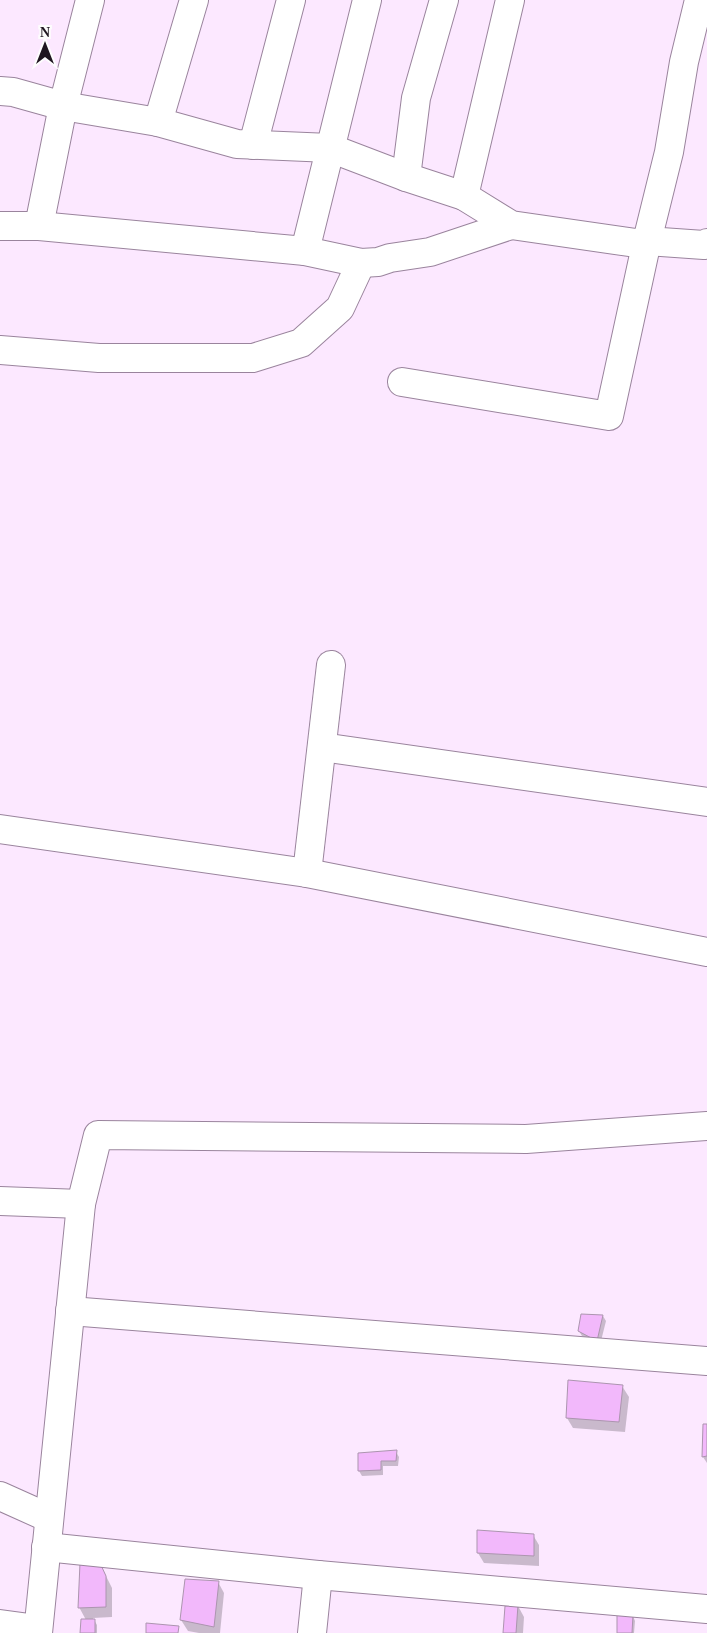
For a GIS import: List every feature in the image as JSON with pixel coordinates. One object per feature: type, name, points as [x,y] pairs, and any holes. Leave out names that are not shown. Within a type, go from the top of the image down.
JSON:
[{"type":"street","points":[[39,226],[63,106],[90,0]]},
{"type":"street","points":[[158,122],[194,0]]},
{"type":"street","points":[[253,145],[291,0]]},
{"type":"street","points":[[305,251],[368,0]]},
{"type":"street","points":[[406,177],[416,98],[444,0]]},
{"type":"street","points":[[464,196],[510,0]]},
{"type":"street","points":[[402,382],[609,416],[647,242],[669,152],[684,62],[699,0]]},
{"type":"street","points":[[0,91],[14,92],[63,106],[158,122],[237,144],[330,148],[406,177],[464,196],[512,225],[636,243],[704,245],[707,243]]},
{"type":"street","points":[[0,226],[39,226],[305,251],[361,263],[378,262],[390,258],[430,252],[512,225]]},
{"type":"street","points":[[0,350],[99,358],[253,358],[301,343],[340,308],[361,263]]},
{"type":"street","points":[[307,873],[331,665]]},
{"type":"street","points":[[322,747],[707,802]]},
{"type":"street","points":[[0,829],[307,873],[707,952]]},
{"type":"street","points":[[0,1624],[38,1631],[81,1204],[98,1135],[526,1138],[707,1126]]},
{"type":"street","points":[[0,1201],[81,1204]]},
{"type":"street","points":[[70,1311],[707,1361]]},
{"type":"street","points":[[0,1496],[49,1518]]},
{"type":"street","points":[[46,1547],[318,1575],[707,1609]]},
{"type":"street","points":[[312,1633],[318,1575]]},
{"type":"building","points":[[581,1314],[603,1315],[597,1341],[578,1331]]},
{"type":"building","points":[[568,1380],[623,1385],[619,1422],[566,1418]]},
{"type":"building","points":[[703,1424],[707,1424],[707,1456],[702,1457]]},
{"type":"building","points":[[397,1450],[396,1461],[381,1461],[381,1470],[358,1471],[358,1453]]},
{"type":"building","points":[[477,1530],[534,1534],[534,1556],[477,1553]]},
{"type":"building","points":[[80,1563],[100,1563],[106,1576],[106,1607],[78,1608]]},
{"type":"building","points":[[185,1579],[219,1581],[214,1627],[180,1620]]},
{"type":"building","points":[[518,1605],[516,1633],[503,1633],[505,1606]]},
{"type":"building","points":[[617,1614],[633,1615],[632,1633],[617,1633]]},
{"type":"building","points":[[81,1619],[95,1619],[95,1633],[80,1633]]},
{"type":"building","points":[[146,1623],[179,1626],[178,1633],[146,1633]]}]
